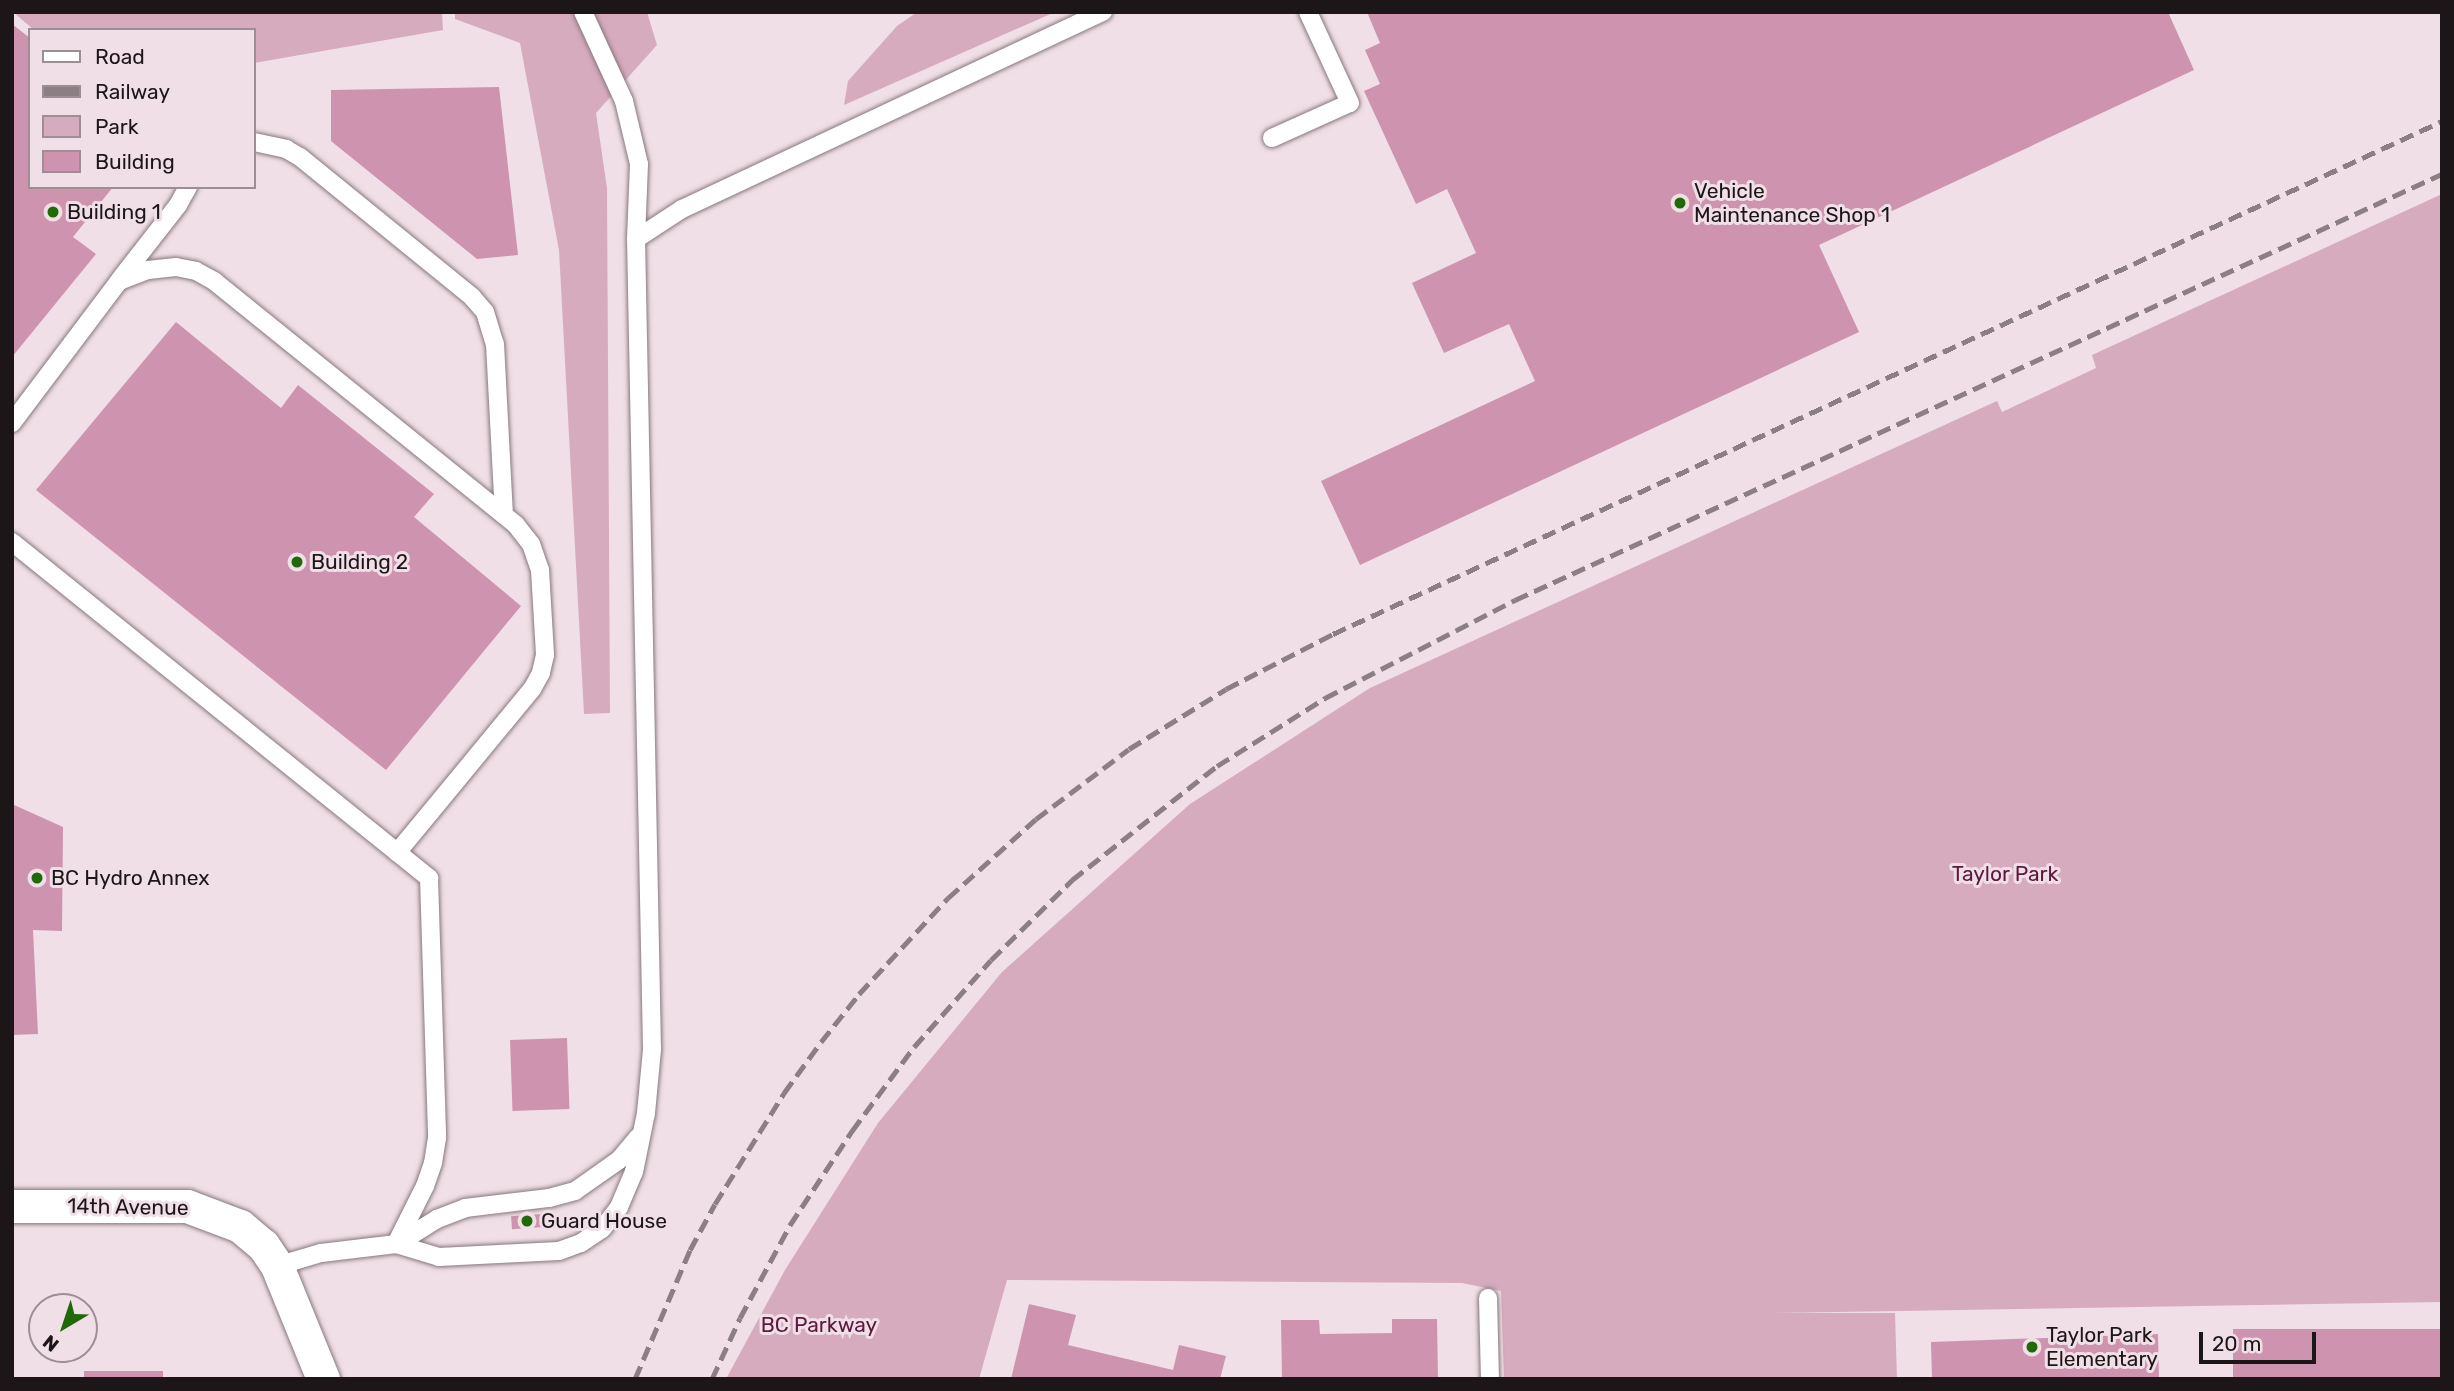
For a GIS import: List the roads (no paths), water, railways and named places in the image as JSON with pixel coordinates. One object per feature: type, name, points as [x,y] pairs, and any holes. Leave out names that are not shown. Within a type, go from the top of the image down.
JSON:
[{"type":"street","name":"14th Avenue","points":[[12,1206],[187,1206],[240,1226],[263,1245],[277,1266]]},
{"type":"street","points":[[277,1266],[323,1379]]},
{"type":"lane","points":[[277,1266],[321,1253],[396,1244],[439,1256],[539,1254],[581,1243],[602,1228],[619,1207],[634,1172],[652,1049],[636,239],[639,164],[624,101],[583,12]]},
{"type":"lane","points":[[636,239],[682,209],[1103,12]]},
{"type":"lane","points":[[1272,138],[1350,103],[1308,12]]},
{"type":"lane","points":[[256,142],[286,149],[300,157],[472,297],[485,312],[495,344],[504,515]]},
{"type":"lane","points":[[12,424],[178,205],[187,189]]},
{"type":"lane","points":[[119,281],[162,267],[196,271],[214,281],[504,515],[531,544],[540,570],[545,655],[541,673],[532,689],[397,853]]},
{"type":"lane","points":[[12,542],[429,878],[436,1138],[433,1163],[425,1186],[396,1244]]},
{"type":"lane","points":[[396,1244],[437,1219],[465,1208],[549,1198],[575,1191],[619,1160],[641,1134]]},
{"type":"lane","points":[[1488,1298],[1490,1379]]},
{"type":"railway","points":[[635,1379],[690,1250],[715,1204],[784,1093],[821,1042],[859,994],[948,898],[1036,819],[1129,749],[1226,689],[1333,634],[2442,121]]},
{"type":"railway","points":[[712,1379],[740,1318],[790,1225],[852,1131],[914,1047],[991,960],[1072,880],[1217,766],[1325,698],[1515,600],[2442,174]]},
{"type":"place","name":"Vehicle Maintenance Shop 1","points":[[1680,203]]},
{"type":"place","name":"Building 1","points":[[53,212]]},
{"type":"place","name":"Building 2","points":[[297,562]]},
{"type":"place","name":"BC Hydro Annex","points":[[37,878]]},
{"type":"place","name":"Guard House","points":[[527,1221]]},
{"type":"place","name":"Taylor Park Elementary","points":[[2032,1347]]},
{"type":"park label","name":"Taylor Park","points":[[2005,874]]},
{"type":"park label","name":"BC Parkway","points":[[819,1325]]}]
